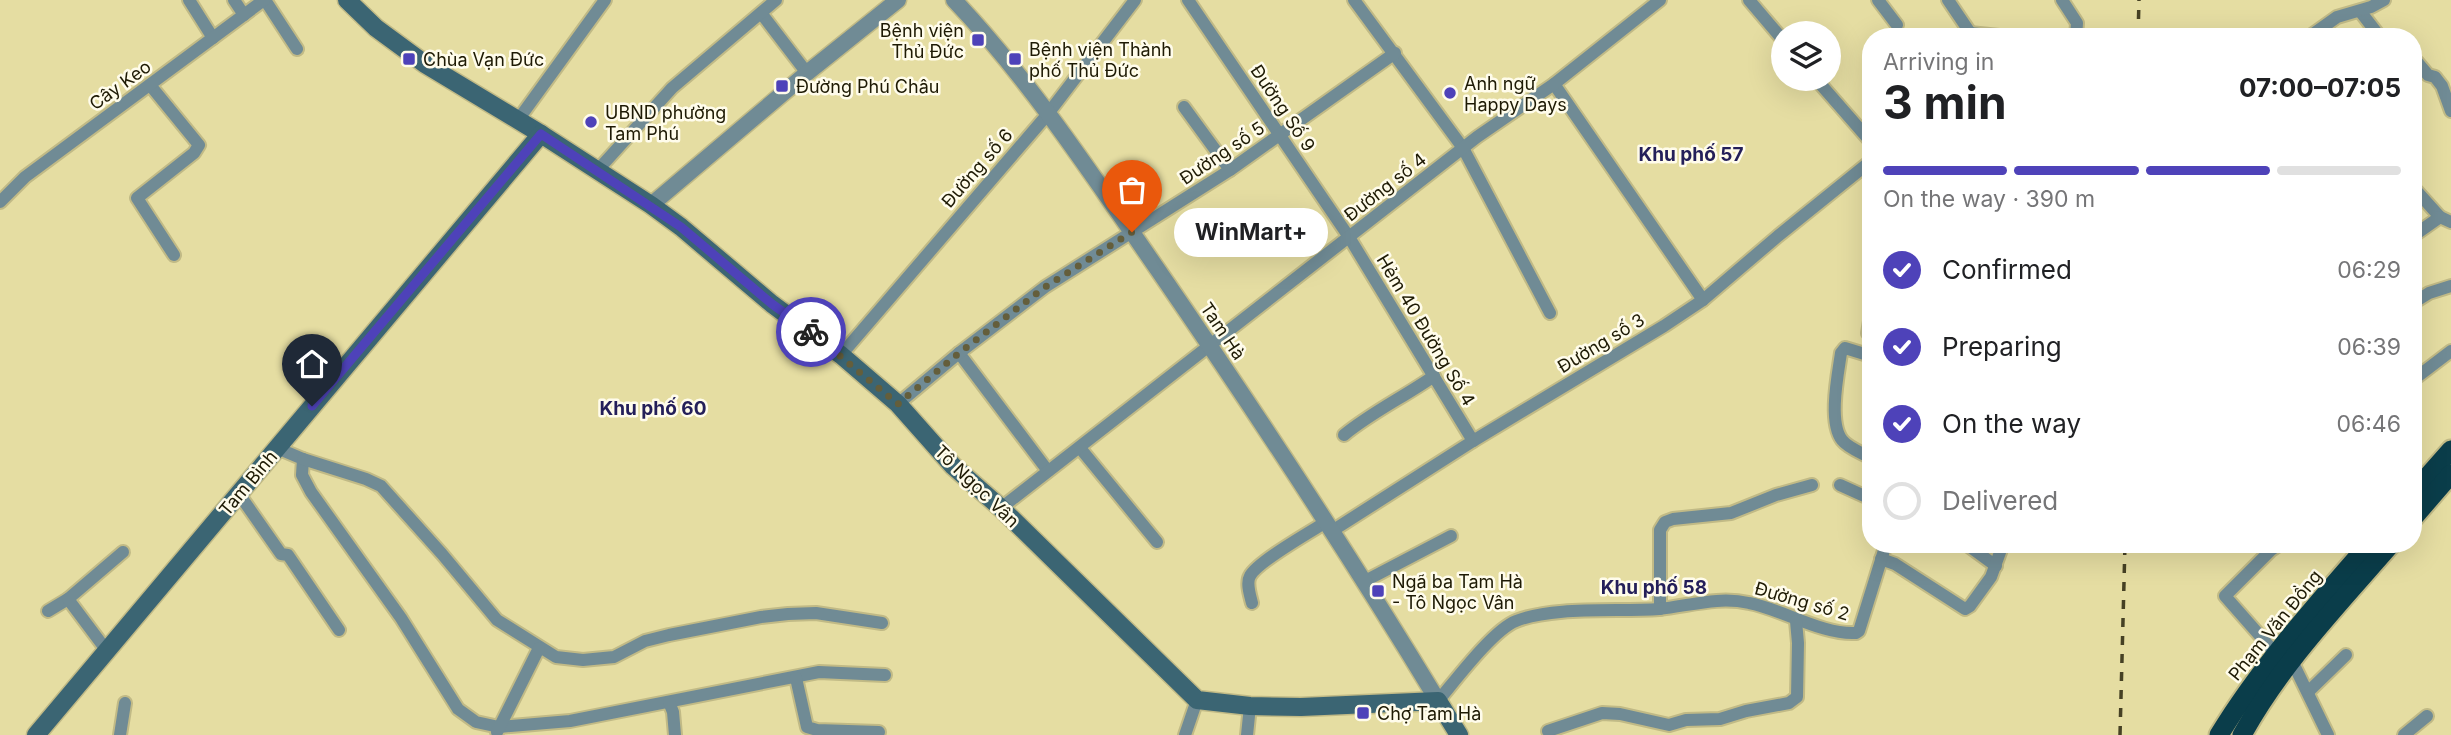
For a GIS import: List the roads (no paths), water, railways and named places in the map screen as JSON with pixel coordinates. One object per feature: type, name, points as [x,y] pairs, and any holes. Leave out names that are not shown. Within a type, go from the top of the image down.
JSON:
[{"type":"highway","points":[[2422,483],[2451,450]]},
{"type":"highway","points":[[2422,508],[2451,474]]},
{"type":"highway","name":"Phạm Văn Đồng","points":[[2242,735],[2284,657],[2362,553]]},
{"type":"highway","name":"Phạm Văn Đồng","points":[[2219,735],[2233,712],[2382,553]]},
{"type":"main road","name":"Tô Ngọc Vân","points":[[347,0],[376,28],[425,64],[652,205],[772,304],[841,355],[898,404],[953,467],[1001,508],[1073,580],[1110,612],[1133,639],[1197,700]]},
{"type":"main road","name":"Tam Bình","points":[[45,732],[107,651],[541,134]]},
{"type":"main road","points":[[1197,700],[1250,706],[1301,707],[1438,701],[1459,735]]},
{"type":"street","points":[[189,0],[213,38]]},
{"type":"street","points":[[234,0],[244,15]]},
{"type":"street","points":[[265,0],[297,50]]},
{"type":"street","name":"Cây Keo","points":[[0,202],[25,177],[265,0]]},
{"type":"street","points":[[518,120],[606,0]]},
{"type":"street","points":[[597,171],[672,88],[776,0]]},
{"type":"street","points":[[652,205],[807,73],[898,0]]},
{"type":"street","name":"Tam Hà","points":[[954,0],[979,27],[1047,114],[1132,232],[1365,581],[1438,701]]},
{"type":"street","name":"Đường số 6","points":[[841,355],[1047,114],[1135,0]]},
{"type":"street","name":"Đường Số 9","points":[[1188,0],[1349,237]]},
{"type":"street","points":[[1354,0],[1464,148],[1550,313]]},
{"type":"street","name":"Đường số 4","points":[[1001,508],[1464,148],[1554,84],[1660,0]]},
{"type":"street","points":[[1749,0],[1771,26]]},
{"type":"street","points":[[1878,0],[1897,25]]},
{"type":"street","points":[[1948,0],[1967,28]]},
{"type":"street","points":[[2062,0],[2077,23],[2077,28]]},
{"type":"street","points":[[2322,28],[2337,17],[2360,11],[2384,0]]},
{"type":"street","points":[[2360,11],[2372,28]]},
{"type":"street","points":[[761,13],[807,73]]},
{"type":"street","name":"Đường số 5","points":[[898,404],[1045,287],[1230,170],[1395,53]]},
{"type":"street","points":[[2422,66],[2428,75],[2435,77],[2442,86],[2451,111]]},
{"type":"street","points":[[1554,84],[1703,300]]},
{"type":"street","points":[[150,85],[199,145],[194,153],[137,198],[174,255]]},
{"type":"street","points":[[1826,91],[1862,132]]},
{"type":"street","points":[[1184,107],[1230,170]]},
{"type":"street","name":"Đường số 3","points":[[1252,603],[1248,579],[1251,574],[1664,326],[1703,300],[1862,168]]},
{"type":"street","points":[[2422,196],[2446,219],[2422,231]]},
{"type":"street","name":"Hẻm 40 Đường Số 4","points":[[1349,237],[1473,441]]},
{"type":"street","points":[[2422,297],[2451,286]]},
{"type":"street","points":[[1862,353],[1845,348],[1841,353],[1834,398],[1838,432],[1843,442],[1862,453]]},
{"type":"street","points":[[2422,373],[2451,351]]},
{"type":"street","points":[[959,353],[1048,471]]},
{"type":"street","points":[[1344,435],[1387,404],[1405,397],[1434,376]]},
{"type":"street","points":[[277,448],[381,486],[497,620],[556,657],[583,660],[614,657],[645,641],[761,617],[816,613],[883,623]]},
{"type":"street","points":[[1080,449],[1157,542]]},
{"type":"street","points":[[303,459],[302,475],[311,492],[401,618],[458,709],[475,722],[498,731],[570,721],[819,672],[885,675]]},
{"type":"street","points":[[1660,608],[1660,530],[1665,522],[1685,517],[1731,513],[1776,495],[1812,485]]},
{"type":"street","points":[[1840,485],[1862,495]]},
{"type":"street","points":[[239,494],[281,554],[288,555],[339,631]]},
{"type":"street","points":[[1365,581],[1451,536]]},
{"type":"street","points":[[48,611],[68,599],[122,551]]},
{"type":"street","points":[[1883,553],[1881,559],[1895,564],[1965,608],[1970,606],[1992,577],[2000,553]]},
{"type":"street","points":[[1978,553],[1996,566]]},
{"type":"street","points":[[2266,553],[2225,596],[2284,657],[2308,692],[2329,735]]},
{"type":"street","name":"Đường số 2","points":[[1438,701],[1488,643],[1514,621],[1547,614],[1660,608],[1722,600],[1757,605],[1797,621],[1852,634],[1859,631],[1881,559]]},
{"type":"street","points":[[68,599],[107,651]]},
{"type":"street","points":[[1548,731],[1602,713],[1680,729],[1686,720],[1720,719],[1746,710],[1789,703],[1797,697],[1797,621]]},
{"type":"street","points":[[498,731],[539,648]]},
{"type":"street","points":[[2308,692],[2346,655]]},
{"type":"street","points":[[796,678],[807,727],[817,730],[879,732]]},
{"type":"street","points":[[1185,735],[1197,700]]},
{"type":"street","points":[[670,702],[675,735]]},
{"type":"street","points":[[120,735],[125,703]]},
{"type":"street","points":[[1247,735],[1250,706]]},
{"type":"street","points":[[2404,735],[2427,716]]},
{"type":"railway","points":[[2138,28],[2139,0]]},
{"type":"railway","points":[[2120,735],[2125,553]]},
{"type":"place","name":"Bệnh viện Thủ Đức","points":[[978,40]]},
{"type":"place","name":"Chùa Vạn Đức","points":[[409,59]]},
{"type":"place","name":"Bệnh viện Thành phố Thủ Đức","points":[[1015,59]]},
{"type":"place","name":"Đường Phú Châu","points":[[782,86]]},
{"type":"place","name":"Anh ngữ Happy Days","points":[[1450,93]]},
{"type":"place","name":"UBND phường Tam Phú","points":[[591,122]]},
{"type":"place","name":"WinMart+","points":[[1132,232]]},
{"type":"place","name":"Ngã ba Tam Hà - Tô Ngọc Vân","points":[[1378,591]]},
{"type":"place","name":"Chợ Tam Hà","points":[[1363,713]]},
{"type":"district","name":"Khu phố 57","points":[[1691,154]]},
{"type":"district","name":"Khu phố 60","points":[[653,408]]},
{"type":"district","name":"Khu phố 58","points":[[1654,587]]}]
